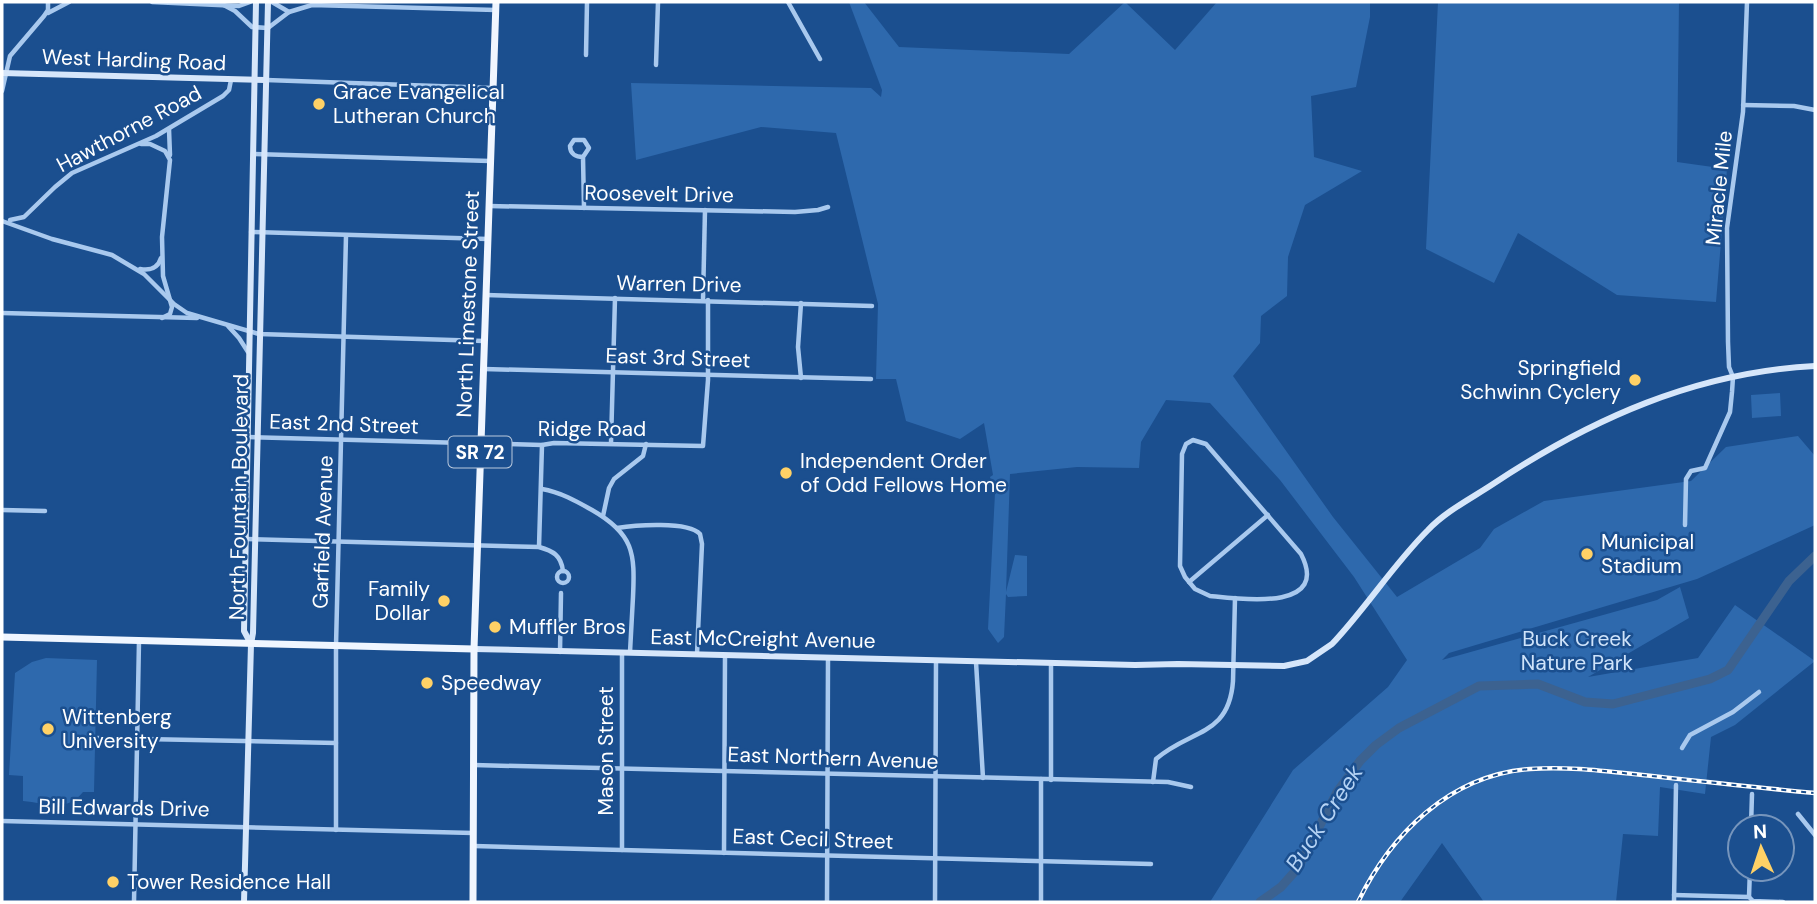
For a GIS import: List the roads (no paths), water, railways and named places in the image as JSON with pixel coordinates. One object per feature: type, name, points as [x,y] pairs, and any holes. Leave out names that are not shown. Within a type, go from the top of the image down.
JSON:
[{"type":"main road","name":"North Limestone Street","points":[[473,902],[474,649],[496,6]]},
{"type":"main road","name":"East McCreight Avenue","points":[[2,637],[474,649]]},
{"type":"street","points":[[2,91],[3,73],[10,57],[44,16],[48,10],[48,2]]},
{"type":"street","points":[[44,16],[69,2]]},
{"type":"street","points":[[152,2],[239,6],[250,2]]},
{"type":"street","points":[[218,2],[256,27],[268,28],[289,12],[312,5],[496,6]]},
{"type":"street","name":"North Fountain Boulevard","points":[[251,644],[244,631],[256,2]]},
{"type":"street","points":[[270,2],[289,12]]},
{"type":"street","name":"North Fountain Boulevard","points":[[251,644],[256,540],[265,80],[270,2]]},
{"type":"street","points":[[586,55],[587,2]]},
{"type":"street","points":[[656,65],[658,2]]},
{"type":"street","points":[[788,2],[820,60]]},
{"type":"street","name":"Miracle Mile","points":[[1685,525],[1686,478],[1691,471],[1706,468],[1730,412],[1732,377],[1728,342],[1727,228],[1740,144],[1747,2]]},
{"type":"street","name":"West Harding Road","points":[[3,73],[265,80]]},
{"type":"street","name":"Hawthorne Road","points":[[2,220],[19,220],[72,173],[169,128],[223,96],[229,90],[231,80]]},
{"type":"street","points":[[265,80],[493,88]]},
{"type":"street","points":[[1743,105],[1775,105],[1815,110]]},
{"type":"street","points":[[162,318],[172,311],[163,276],[162,254],[170,160],[169,128]]},
{"type":"street","points":[[583,157],[571,152],[570,146],[574,140],[584,140],[589,151],[583,157],[583,208]]},
{"type":"street","points":[[133,145],[156,146],[167,153],[170,160]]},
{"type":"street","points":[[253,154],[490,161]]},
{"type":"street","name":"Roosevelt Drive","points":[[489,206],[795,212],[818,211],[828,206]]},
{"type":"street","points":[[705,210],[708,375]]},
{"type":"street","points":[[2,220],[52,239],[102,251],[135,268],[187,313],[250,329],[259,334],[484,341]]},
{"type":"street","points":[[251,233],[488,239]]},
{"type":"street","name":"Garfield Avenue","points":[[336,830],[336,646],[346,236]]},
{"type":"street","points":[[135,268],[151,269],[159,264],[162,254]]},
{"type":"street","name":"Warren Drive","points":[[486,295],[872,306]]},
{"type":"street","points":[[611,443],[615,299]]},
{"type":"street","points":[[801,303],[798,347],[801,377]]},
{"type":"street","points":[[2,313],[207,319]]},
{"type":"street","points":[[224,324],[239,338],[249,356]]},
{"type":"street","name":"East McCreight Avenue","points":[[474,649],[976,662],[1284,666],[1316,657],[1332,645],[1428,530],[1462,504],[1551,446],[1675,392],[1732,377],[1815,366]]},
{"type":"street","name":"East 3rd Street","points":[[483,369],[871,379]]},
{"type":"street","name":"Ridge Road","points":[[481,443],[703,446],[708,375]]},
{"type":"street","name":"East 2nd Street","points":[[248,437],[481,443]]},
{"type":"street","points":[[1197,440],[1206,444],[1268,515],[1301,554],[1306,567],[1306,579],[1301,588],[1283,598],[1205,595],[1189,582],[1179,559],[1184,447],[1197,440]]},
{"type":"street","points":[[603,516],[611,484],[619,474],[643,456],[646,444]]},
{"type":"street","points":[[539,547],[542,445]]},
{"type":"street","points":[[542,489],[574,500],[603,516],[617,528],[688,527],[700,534],[702,544],[697,655]]},
{"type":"street","points":[[2,510],[45,511]]},
{"type":"street","points":[[1189,582],[1268,515]]},
{"type":"street","name":"Mason Street","points":[[617,528],[629,545],[634,559],[626,653],[622,850]]},
{"type":"street","points":[[246,539],[539,547],[559,557],[563,571]]},
{"type":"street","points":[[560,652],[561,593]]},
{"type":"street","points":[[1153,782],[1154,761],[1159,756],[1213,725],[1227,711],[1232,695],[1235,598]]},
{"type":"street","points":[[134,902],[139,641]]},
{"type":"street","points":[[244,902],[251,644]]},
{"type":"street","points":[[724,656],[724,853]]},
{"type":"street","points":[[827,902],[828,658]]},
{"type":"street","points":[[935,902],[936,661]]},
{"type":"street","points":[[976,662],[983,778]]},
{"type":"street","points":[[1051,663],[1051,780]]},
{"type":"street","points":[[1682,748],[1690,735],[1733,712],[1759,692]]},
{"type":"street","points":[[94,738],[336,743]]},
{"type":"street","name":"East Northern Avenue","points":[[474,765],[1153,782],[1191,787]]},
{"type":"street","points":[[1041,779],[1041,902]]},
{"type":"street","points":[[1674,902],[1676,785]]},
{"type":"street","points":[[1751,813],[1752,794]]},
{"type":"street","points":[[1798,814],[1815,835]]},
{"type":"street","name":"Bill Edwards Drive","points":[[2,821],[245,827]]},
{"type":"street","points":[[245,827],[474,833]]},
{"type":"street","name":"East Cecil Street","points":[[474,846],[1151,864]]},
{"type":"street","points":[[1749,897],[1750,883]]},
{"type":"street","points":[[1674,895],[1749,897],[1753,901],[1783,902]]},
{"type":"waterway","name":"Buck Creek","points":[[1260,902],[1281,887],[1298,868],[1337,792],[1360,761],[1399,728],[1479,686],[1538,684],[1585,702],[1613,704],[1710,679],[1728,670],[1789,581],[1815,556]]},
{"type":"railway","points":[[1358,902],[1388,853],[1426,812],[1474,783],[1501,774],[1530,769],[1576,769],[1815,793]]},
{"type":"place","name":"Grace Evangelical Lutheran Church","points":[[319,104]]},
{"type":"place","name":"Springfield Schwinn Cyclery","points":[[1635,380]]},
{"type":"place","name":"Independent Order of Odd Fellows Home","points":[[786,473]]},
{"type":"place","name":"Municipal Stadium","points":[[1587,554]]},
{"type":"place","name":"Family Dollar","points":[[444,601]]},
{"type":"place","name":"Muffler Bros","points":[[495,627]]},
{"type":"place","name":"Speedway","points":[[427,683]]},
{"type":"place","name":"Wittenberg University","points":[[48,729]]},
{"type":"place","name":"Tower Residence Hall","points":[[113,882]]},
{"type":"park label","name":"Buck Creek Nature Park","points":[[1577,651]]}]
